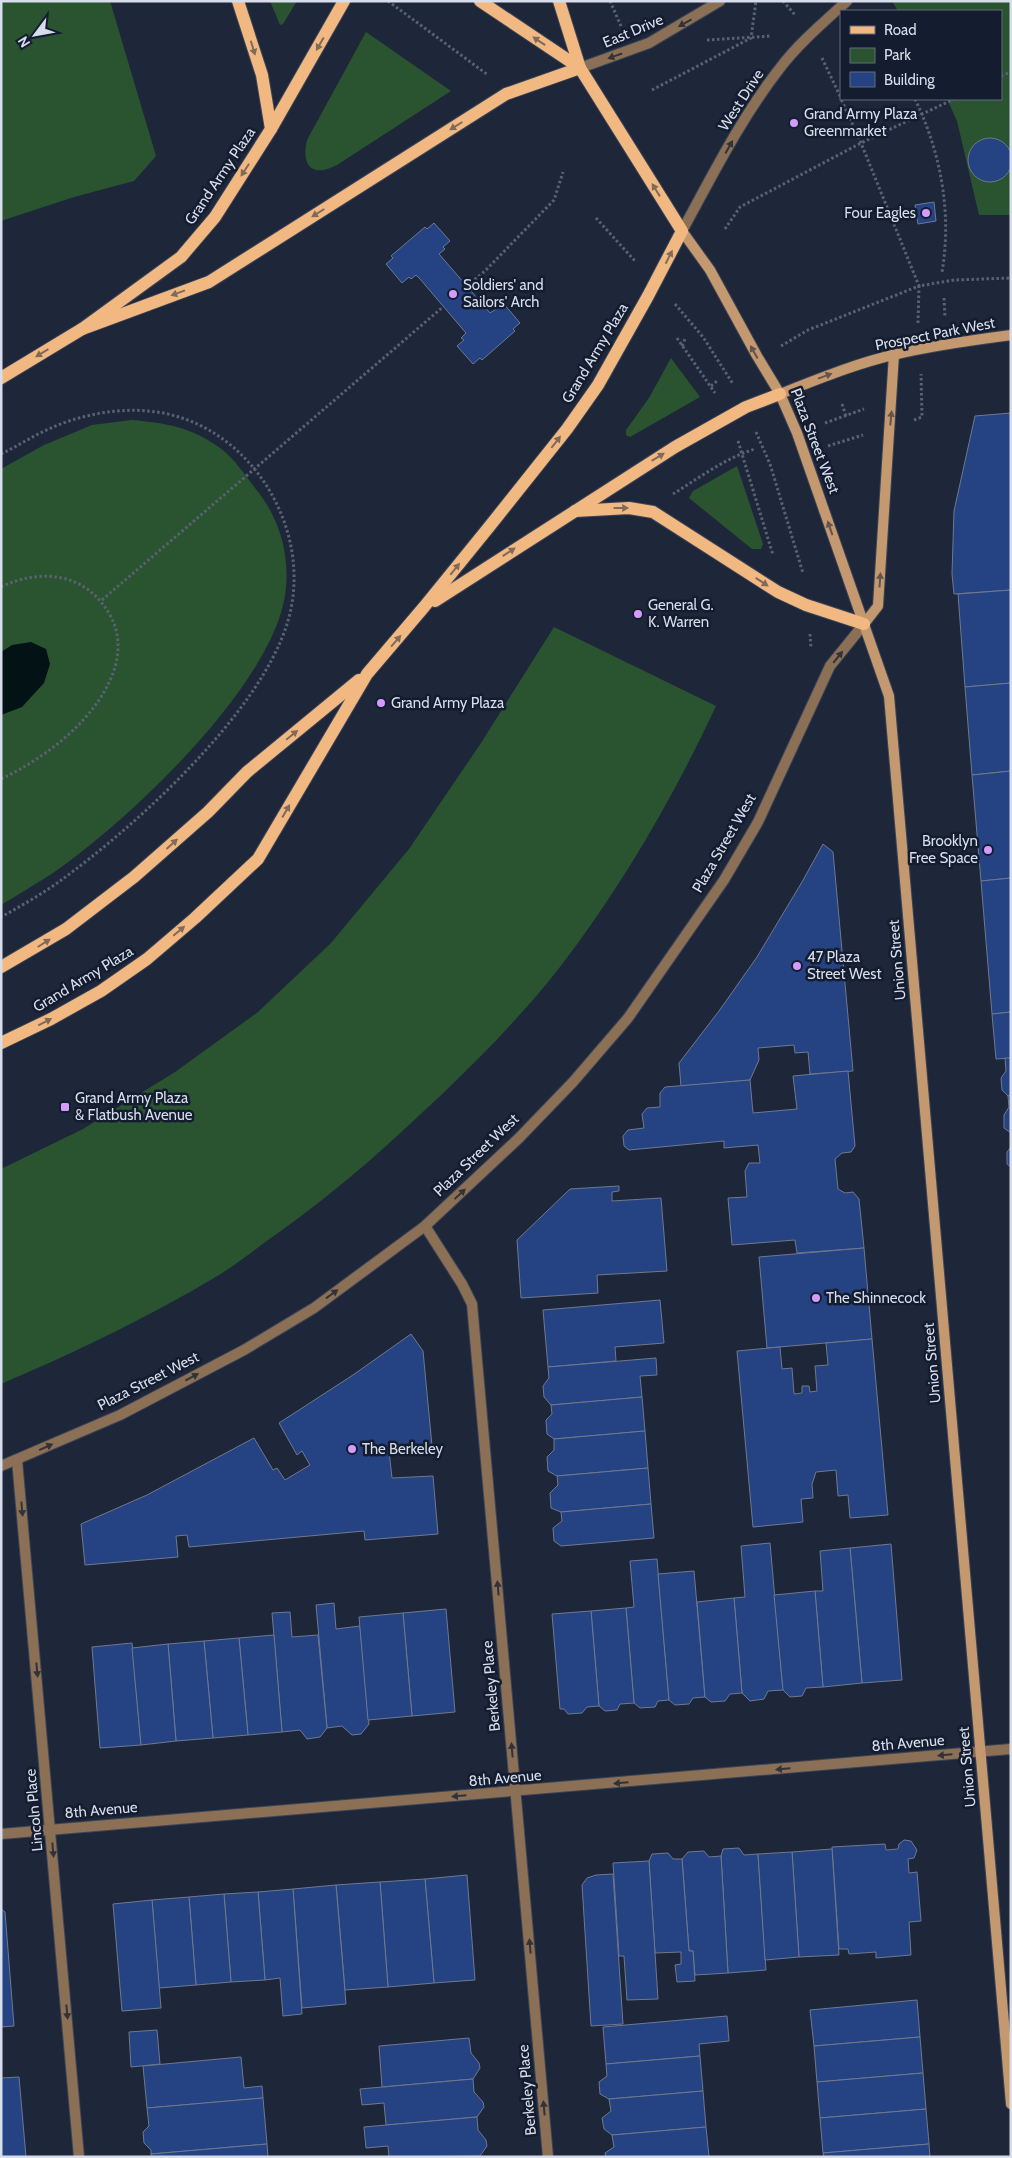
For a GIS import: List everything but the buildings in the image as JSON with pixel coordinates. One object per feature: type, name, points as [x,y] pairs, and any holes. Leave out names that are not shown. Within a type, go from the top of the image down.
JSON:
[{"type":"main road","points":[[238,1],[262,75],[271,129]]},
{"type":"main road","name":"Grand Army Plaza","points":[[1,378],[82,329],[181,257],[215,217],[271,129],[344,1]]},
{"type":"main road","name":"Plaza Street West","points":[[480,1],[580,68],[682,231],[710,270],[756,356],[780,394],[804,453],[864,624]]},
{"type":"main road","points":[[82,329],[209,282],[506,94],[580,68],[559,1]]},
{"type":"main road","name":"Grand Army Plaza","points":[[1,1043],[51,1019],[101,991],[148,959],[258,859],[367,674],[424,607],[567,430],[598,385],[682,231]]},
{"type":"main road","name":"Prospect Park West","points":[[780,394],[827,375],[894,354],[1011,334]]},
{"type":"main road","points":[[572,511],[629,508],[653,512],[778,592],[806,605],[864,624],[878,606],[894,354]]},
{"type":"main road","points":[[424,607],[674,447],[746,407],[780,394]]},
{"type":"main road","name":"Union Street","points":[[864,624],[889,696],[1011,2104]]},
{"type":"main road","points":[[1,967],[66,929],[134,877],[208,812],[247,772],[367,674]]},
{"type":"street","name":"East Drive","points":[[580,68],[649,43],[720,1]]},
{"type":"street","name":"West Drive","points":[[682,231],[742,124],[780,68],[811,34],[847,1]]},
{"type":"street","name":"Plaza Street West","points":[[1,1466],[120,1415],[244,1350],[314,1308],[425,1226],[526,1131],[573,1082],[628,1018],[724,880],[758,822],[830,666],[864,624]]},
{"type":"street","name":"Berkeley Place","points":[[425,1226],[462,1284],[472,1304],[548,2157]]},
{"type":"street","name":"Lincoln Place","points":[[18,1460],[79,2157]]},
{"type":"street","name":"8th Avenue","points":[[1,1834],[1011,1749]]},
{"type":"path","points":[[388,1],[483,69]]},
{"type":"path","points":[[751,38],[756,1]]},
{"type":"path","points":[[705,40],[811,34]]},
{"type":"path","points":[[652,90],[751,38]]},
{"type":"path","points":[[841,100],[862,143],[919,286]]},
{"type":"path","points":[[916,100],[937,152],[945,197],[946,250],[942,272]]},
{"type":"path","points":[[725,229],[740,207],[862,143],[952,100]]},
{"type":"path","points":[[467,286],[485,271],[554,200],[563,172]]},
{"type":"path","points":[[788,342],[808,330],[919,286],[954,280],[1011,278]]},
{"type":"path","points":[[944,298],[945,323]]},
{"type":"path","points":[[102,600],[444,306]]},
{"type":"path","points":[[692,322],[725,371]]},
{"type":"path","points":[[677,338],[715,394]]},
{"type":"path","points":[[682,346],[685,339]]},
{"type":"path","points":[[710,386],[718,382]]},
{"type":"path","points":[[842,404],[846,416]]},
{"type":"path","points":[[825,423],[869,407]]},
{"type":"path","points":[[1,454],[52,427],[102,412],[147,410],[179,415],[201,425],[233,446],[255,468],[278,504],[291,544],[295,586],[287,624],[266,672],[230,722],[162,795],[112,841],[59,882],[1,917]]},
{"type":"path","points":[[803,570],[770,464],[922,417]]},
{"type":"path","points":[[737,438],[743,452],[776,564]]},
{"type":"path","points":[[668,497],[743,452],[755,449]]},
{"type":"path","points":[[1,586],[29,578],[47,576],[74,582],[86,587],[102,600],[115,624],[118,647],[115,666],[108,684],[77,726],[53,747],[22,769],[1,779]]},
{"type":"green space","points":[[5,1],[110,1],[156,156],[134,181],[74,197],[1,221],[1,3]]},
{"type":"green space","points":[[270,1],[297,1],[283,24],[280,25]]},
{"type":"green space","points":[[892,1],[1011,1],[1011,215],[979,215],[957,121],[947,100],[1002,100],[1002,10],[897,10]]},
{"type":"green space","points":[[366,32],[451,91],[337,165],[328,169],[315,170],[307,163],[307,140]]},
{"type":"green space","points":[[671,358],[700,397],[630,437],[626,435],[626,430],[649,398]]},
{"type":"green space","points":[[132,420],[178,427],[199,435],[225,452],[235,462],[264,500],[278,527],[285,556],[286,586],[284,601],[272,637],[250,675],[190,752],[154,788],[84,850],[53,873],[1,905],[1,469],[44,445],[92,425]]},
{"type":"green space","points":[[737,466],[763,544],[761,549],[752,549],[689,498],[693,491]]},
{"type":"green space","points":[[554,627],[716,706],[682,774],[645,841],[583,936],[542,990],[483,1054],[382,1150],[316,1204],[231,1267],[193,1290],[112,1333],[1,1384],[1,1169],[83,1129],[175,1072],[258,1012],[331,943],[409,849],[481,743]]},
{"type":"shaded area","points":[[31,642],[46,649],[50,664],[44,683],[22,707],[1,715],[1,652],[12,645]]},
{"type":"place","name":"Grand Army Plaza Greenmarket","points":[[794,123]]},
{"type":"place","name":"Four Eagles","points":[[926,213]]},
{"type":"place","name":"Soldiers' and Sailors' Arch","points":[[453,294]]},
{"type":"place","name":"General G. K. Warren","points":[[638,614]]},
{"type":"place","name":"Grand Army Plaza","points":[[381,703]]},
{"type":"place","name":"Brooklyn Free Space","points":[[988,850]]},
{"type":"place","name":"47 Plaza Street West","points":[[797,966]]},
{"type":"place","name":"Grand Army Plaza & Flatbush Avenue","points":[[65,1107]]},
{"type":"place","name":"The Shinnecock","points":[[816,1298]]},
{"type":"place","name":"The Berkeley","points":[[352,1449]]}]
